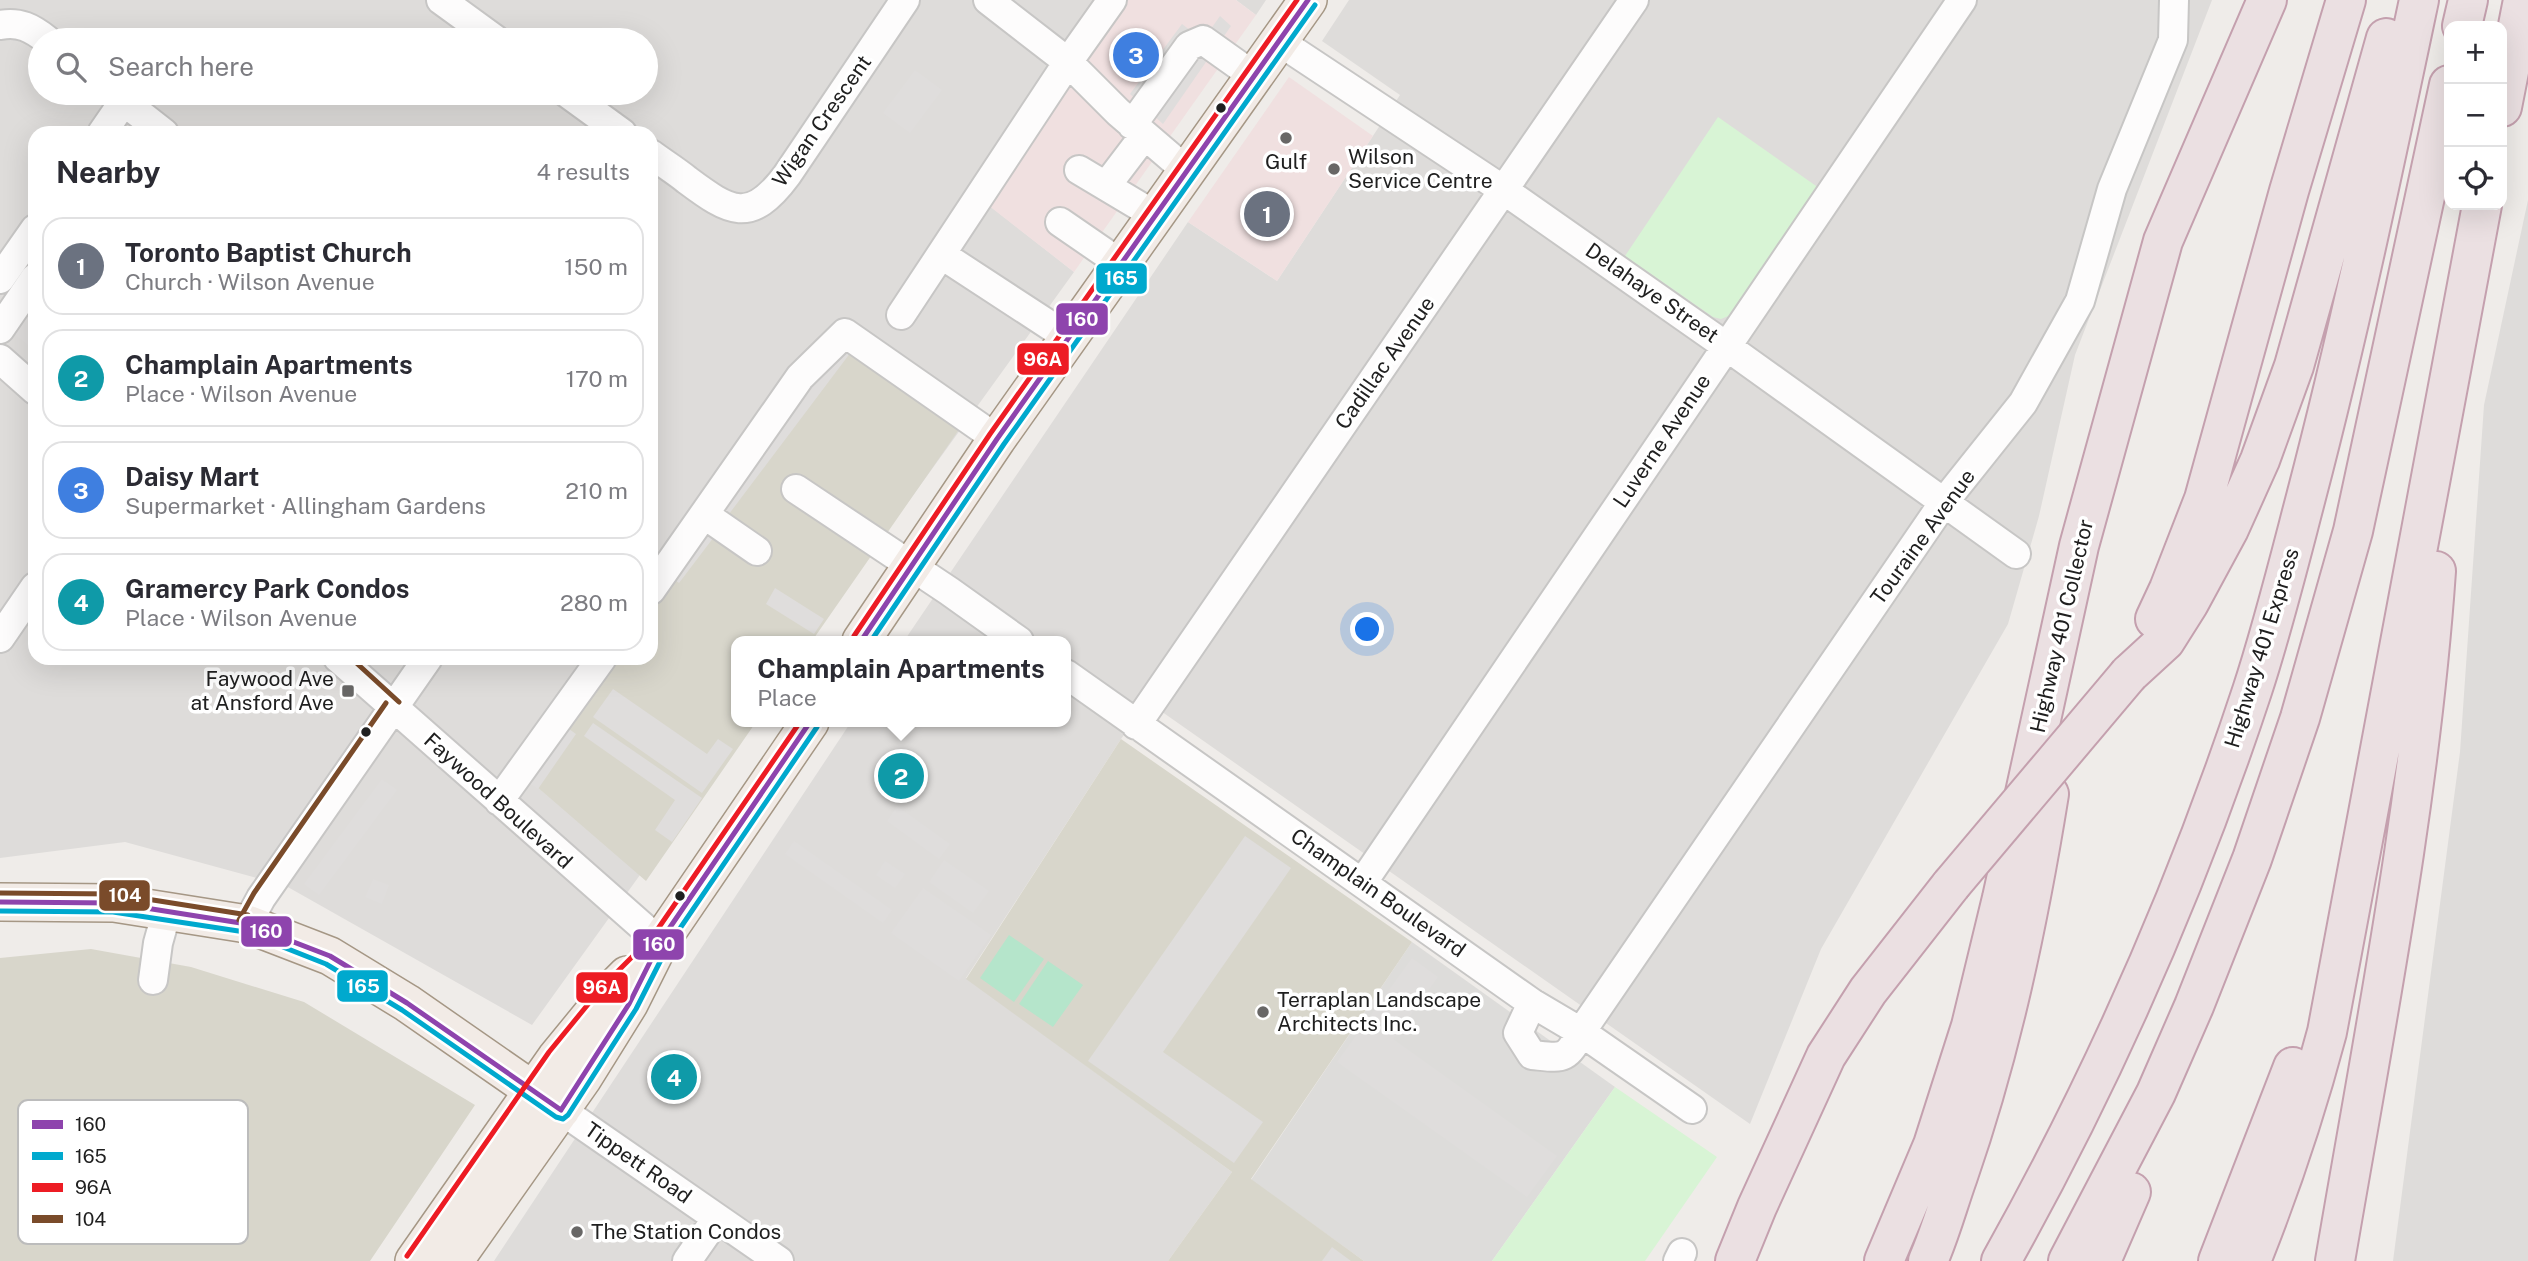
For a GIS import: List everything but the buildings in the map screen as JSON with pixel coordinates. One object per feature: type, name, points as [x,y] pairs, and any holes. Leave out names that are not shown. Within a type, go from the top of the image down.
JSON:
[{"type":"highway","name":"Highway 401 Collector","points":[[1884,1261],[1933,1145],[1971,1026],[2002,898],[2079,546],[2163,241],[2267,0]]},
{"type":"highway","points":[[2129,674],[2169,589],[2204,499],[2289,191],[2346,0]]},
{"type":"highway","points":[[1735,1261],[1757,1206],[1826,1056],[1868,991],[1951,885],[2129,674],[2165,641],[2229,529],[2260,460],[2294,366],[2391,19],[2405,0]]},
{"type":"highway","name":"Highway 401 Express","points":[[2001,1261],[2089,1096],[2138,988],[2202,832],[2253,688],[2327,418],[2418,0]]},
{"type":"highway","points":[[2463,21],[2468,0]]},
{"type":"highway","points":[[2507,84],[2523,0]]},
{"type":"highway","points":[[2068,1261],[2156,1093],[2194,1006],[2252,859],[2300,718],[2353,531],[2444,109]]},
{"type":"highway","points":[[2251,1261],[2281,1186],[2309,1101],[2327,1032],[2481,210]]},
{"type":"highway","points":[[2335,1261],[2396,902],[2415,769],[2431,637],[2451,362]]},
{"type":"highway","points":[[1928,1261],[1972,1136],[2002,1034],[2038,864],[2066,690],[2079,546]]},
{"type":"highway","points":[[2218,1261],[2300,1051],[2355,881]]},
{"type":"highway","points":[[2101,1261],[2153,1141],[2194,1006]]},
{"type":"main road","points":[[863,636],[997,439],[1308,0]]},
{"type":"main road","points":[[414,1261],[629,1003],[660,942],[807,727]]},
{"type":"main road","points":[[0,902],[114,903],[247,924],[330,956],[407,1003],[547,1100]]},
{"type":"main road","points":[[454,1261],[547,1100]]},
{"type":"street","points":[[442,0],[480,28]]},
{"type":"street","name":"Wigan Crescent","points":[[658,159],[727,207],[743,209],[758,205],[774,192],[787,175],[905,0]]},
{"type":"street","points":[[988,0],[1068,62],[1138,131],[1188,172]]},
{"type":"street","points":[[901,315],[1112,0]]},
{"type":"street","name":"Cadillac Avenue","points":[[1136,725],[1634,0]]},
{"type":"street","name":"Luverne Avenue","points":[[1363,882],[1962,0]]},
{"type":"street","name":"Touraine Avenue","points":[[1532,1003],[1518,1033],[1532,1055],[1561,1058],[1571,1052],[1581,1032],[1944,502],[2023,403],[2080,301],[2112,188],[2174,40],[2174,0]]},
{"type":"street","points":[[0,25],[15,22],[29,28]]},
{"type":"street","points":[[1106,186],[1189,46],[1203,40],[1255,77]]},
{"type":"street","name":"Delahaye Street","points":[[1280,42],[1505,191],[2016,554]]},
{"type":"street","points":[[105,126],[114,105]]},
{"type":"street","points":[[126,105],[147,126]]},
{"type":"street","points":[[584,105],[612,126]]},
{"type":"street","points":[[1079,170],[1156,216]]},
{"type":"street","points":[[1060,222],[1121,264]]},
{"type":"street","points":[[0,279],[28,239]]},
{"type":"street","points":[[942,255],[1069,338]]},
{"type":"street","points":[[0,329],[28,299]]},
{"type":"street","points":[[658,580],[800,377],[845,333],[997,439]]},
{"type":"street","points":[[0,359],[28,384]]},
{"type":"street","points":[[796,489],[1012,636]]},
{"type":"street","points":[[705,515],[757,551]]},
{"type":"street","points":[[0,638],[28,597]]},
{"type":"street","name":"Faywood Boulevard","points":[[346,665],[660,942]]},
{"type":"street","points":[[247,924],[261,898],[423,665]]},
{"type":"street","points":[[499,801],[597,665]]},
{"type":"street","name":"Champlain Boulevard","points":[[1071,678],[1532,1003],[1581,1032],[1692,1109]]},
{"type":"street","points":[[153,981],[158,943],[167,911]]},
{"type":"street","name":"Tippett Road","points":[[547,1100],[779,1261]]},
{"type":"street","points":[[687,1261],[717,1218]]},
{"type":"shaded area","points":[[0,0],[1125,0],[985,202],[1074,272],[812,636],[731,636],[731,727],[746,727],[532,1025],[286,886],[125,842],[0,858]]},
{"type":"shaded area","points":[[1125,0],[1236,0],[1256,15],[1074,272],[984,202]]},
{"type":"shaded area","points":[[1236,0],[1266,0],[1256,15]]},
{"type":"shaded area","points":[[1349,0],[2212,0],[2075,355],[2039,516],[2008,624],[1821,949],[1750,1124],[1148,702],[1121,739],[966,978],[1232,1172],[1168,1261],[494,1261],[848,727],[1071,727],[1071,636],[907,636],[1188,222],[1277,281],[1400,95],[1322,41]]},
{"type":"shaded area","points":[[1220,16],[1231,26],[1163,124],[1130,94],[1182,24],[1203,40]]},
{"type":"shaded area","points":[[915,70],[942,90],[910,133],[883,113]]},
{"type":"shaded area","points":[[1289,77],[1373,136],[1277,281],[1188,222]]},
{"type":"shaded area","points":[[2528,200],[2528,1261],[2393,1261],[2460,752],[2484,405]]},
{"type":"shaded area","points":[[28,265],[28,345],[0,322],[6,298]]},
{"type":"shaded area","points":[[858,324],[975,413],[851,352],[726,518],[711,505],[816,364]]},
{"type":"shaded area","points":[[868,330],[974,408],[815,636],[731,636],[731,727],[753,727],[646,881],[528,779],[607,665],[658,665],[658,592],[813,377]]},
{"type":"shaded area","points":[[708,519],[720,529],[679,583],[667,574]]},
{"type":"shaded area","points":[[775,588],[824,619],[814,634],[766,604]]},
{"type":"shaded area","points":[[613,689],[707,754],[718,739],[733,749],[702,793],[593,717]]},
{"type":"shaded area","points":[[593,723],[702,798],[672,842],[655,830],[675,800],[584,736]]},
{"type":"shaded area","points":[[562,724],[576,734],[538,789],[525,780]]},
{"type":"shaded area","points":[[1121,739],[1412,942],[1251,1179],[1364,1261],[1168,1261],[1232,1172],[966,979]]},
{"type":"shaded area","points":[[382,779],[397,790],[319,895],[304,884]]},
{"type":"shaded area","points":[[897,806],[950,844],[939,859],[887,821]]},
{"type":"shaded area","points":[[1245,836],[1291,868],[1163,1052],[1263,1122],[1234,1163],[1088,1061]]},
{"type":"shaded area","points":[[794,841],[892,910],[883,923],[785,854]]},
{"type":"shaded area","points":[[944,860],[989,891],[973,913],[929,882]]},
{"type":"shaded area","points":[[885,861],[905,874],[895,888],[876,875]]},
{"type":"shaded area","points":[[373,879],[389,885],[382,904],[365,897]]},
{"type":"shaded area","points":[[923,888],[991,935],[959,981],[891,933]]},
{"type":"shaded area","points":[[1412,942],[1615,1087],[1492,1261],[1364,1261],[1251,1180]]},
{"type":"shaded area","points":[[91,949],[191,967],[304,1002],[475,1105],[370,1261],[0,1261],[0,958]]},
{"type":"shaded area","points":[[1412,958],[1438,977],[1393,1039],[1557,1156],[1527,1197],[1337,1062]]},
{"type":"shaded area","points":[[1332,1247],[1351,1261],[1322,1261]]},
{"type":"green space","points":[[1718,117],[1819,188],[1731,315],[1721,319],[1713,317],[1625,256]]},
{"type":"green space","points":[[1009,935],[1044,959],[1014,1002],[980,978]]},
{"type":"green space","points":[[1048,961],[1083,985],[1053,1027],[1019,1004]]},
{"type":"green space","points":[[1615,1087],[1717,1157],[1645,1261],[1492,1261]]},
{"type":"transit line","name":"96A","points":[[854,636],[990,434],[1297,0]]},
{"type":"transit line","name":"160","points":[[864,636],[997,439],[1308,0]]},
{"type":"transit line","name":"165","points":[[874,636],[1004,444],[1315,5]]},
{"type":"transit line","name":"104","points":[[359,665],[399,702]]},
{"type":"transit line","name":"104","points":[[239,920],[254,893],[386,703]]},
{"type":"transit line","name":"96A","points":[[407,1256],[549,1052],[603,986],[653,936],[797,727]]},
{"type":"transit line","name":"160","points":[[0,902],[114,903],[247,924],[330,956],[407,1003],[561,1110],[629,1004],[660,942],[807,727]]},
{"type":"transit line","name":"165","points":[[0,911],[113,912],[245,932],[326,964],[402,1010],[556,1117],[563,1119],[636,1009],[668,946],[817,727]]},
{"type":"transit line","name":"104","points":[[0,893],[115,894],[248,915]]},
{"type":"place","name":"Daisy Mart","points":[[1136,55]]},
{"type":"place","name":"Gulf","points":[[1286,138]]},
{"type":"place","name":"Wilson Service Centre","points":[[1334,169]]},
{"type":"place","name":"Toronto Baptist Church","points":[[1267,214]]},
{"type":"place","name":"Faywood Ave at Ansford Ave","points":[[348,691]]},
{"type":"place","name":"Champlain Apartments","points":[[901,776]]},
{"type":"place","name":"Terraplan Landscape Architects Inc.","points":[[1263,1012]]},
{"type":"place","name":"Gramercy Park Condos","points":[[674,1077]]},
{"type":"place","name":"The Station Condos","points":[[577,1232]]}]
